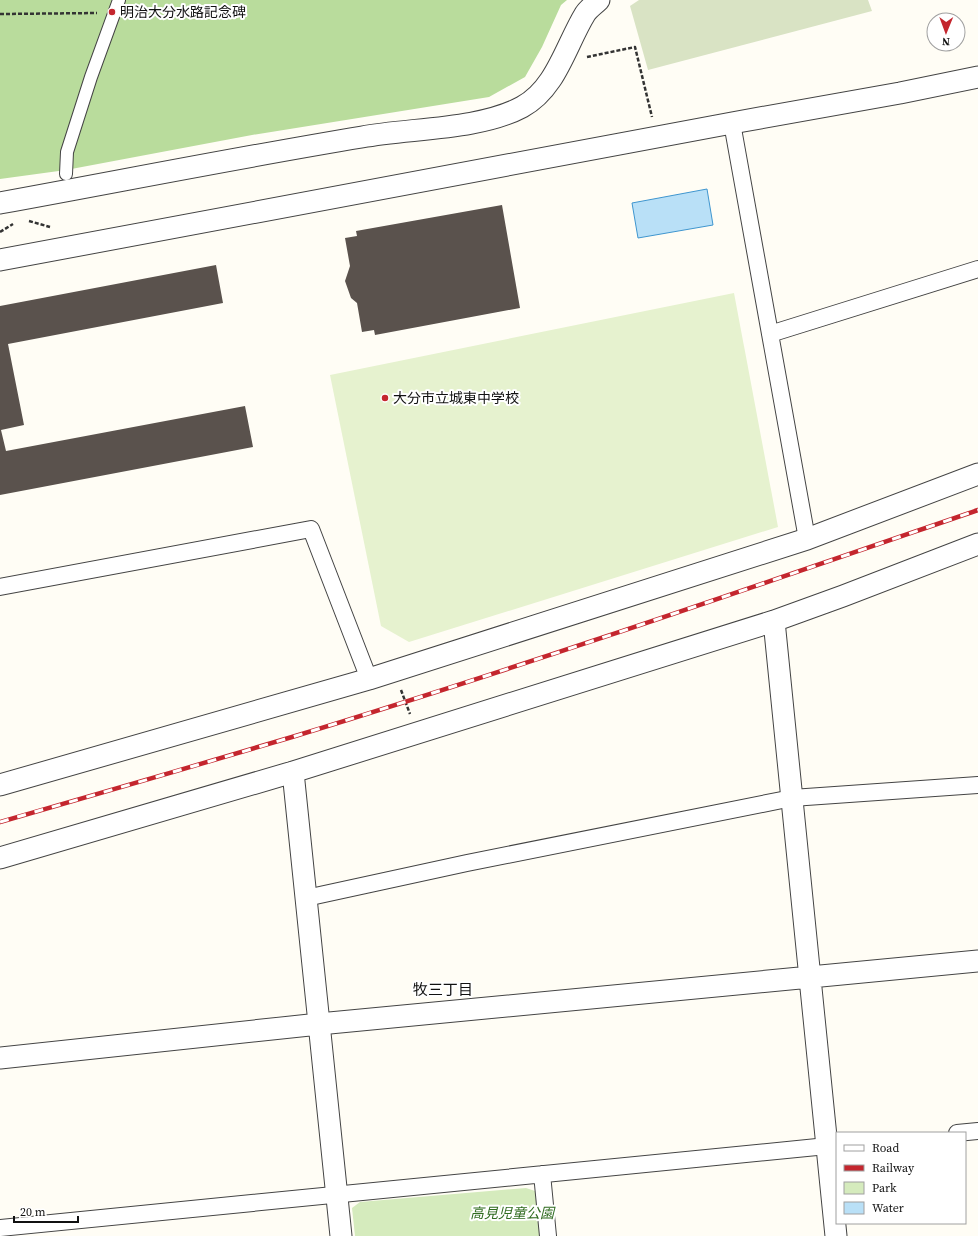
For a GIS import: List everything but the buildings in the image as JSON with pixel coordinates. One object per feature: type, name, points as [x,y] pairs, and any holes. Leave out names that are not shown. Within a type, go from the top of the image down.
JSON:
[{"type":"street","points":[[66,174],[67,152],[91,77],[119,0]]},
{"type":"street","points":[[0,203],[257,154],[382,133],[460,125],[498,117],[523,106],[548,85],[586,13],[599,0]]},
{"type":"street","points":[[0,260],[900,93],[978,77]]},
{"type":"street","points":[[732,123],[807,539]]},
{"type":"street","points":[[770,334],[978,269]]},
{"type":"street","points":[[0,785],[369,679],[807,539],[978,474]]},
{"type":"street","points":[[0,587],[311,529],[369,679]]},
{"type":"street","points":[[0,858],[293,772],[774,621],[844,596],[978,544]]},
{"type":"street","points":[[774,621],[810,978],[832,1145],[836,1236]]},
{"type":"street","points":[[293,772],[341,1236]]},
{"type":"street","points":[[306,898],[467,863],[792,798],[978,785]]},
{"type":"street","points":[[0,1058],[319,1024],[978,961]]},
{"type":"street","points":[[966,1132],[978,1131]]},
{"type":"street","points":[[0,1228],[832,1145]]},
{"type":"street","points":[[542,1174],[548,1236]]},
{"type":"path","points":[[0,14],[76,13]]},
{"type":"path","points":[[586,58],[635,47],[652,117]]},
{"type":"path","points":[[28,220],[50,227]]},
{"type":"path","points":[[0,232],[16,222]]},
{"type":"path","points":[[394,671],[417,733]]},
{"type":"green space","points":[[0,0],[567,0],[561,5],[542,47],[525,77],[489,97],[252,135],[66,170],[0,179]]},
{"type":"green space","points":[[639,0],[868,0],[872,11],[648,70],[630,6]]},
{"type":"green space","points":[[734,293],[778,527],[409,642],[381,626],[330,375]]},
{"type":"green space","name":"高見児童公園","points":[[526,1188],[535,1191],[540,1236],[355,1236],[352,1208],[360,1202]]},
{"type":"water","points":[[707,189],[713,225],[638,238],[632,203]]},
{"type":"railway","points":[[0,822],[292,737],[464,683],[978,510]]},
{"type":"place","name":"明治大分水路記念碑","points":[[112,12]]},
{"type":"place","name":"大分市立城東中学校","points":[[385,398]]},
{"type":"district","name":"牧三丁目","points":[[443,990]]}]
